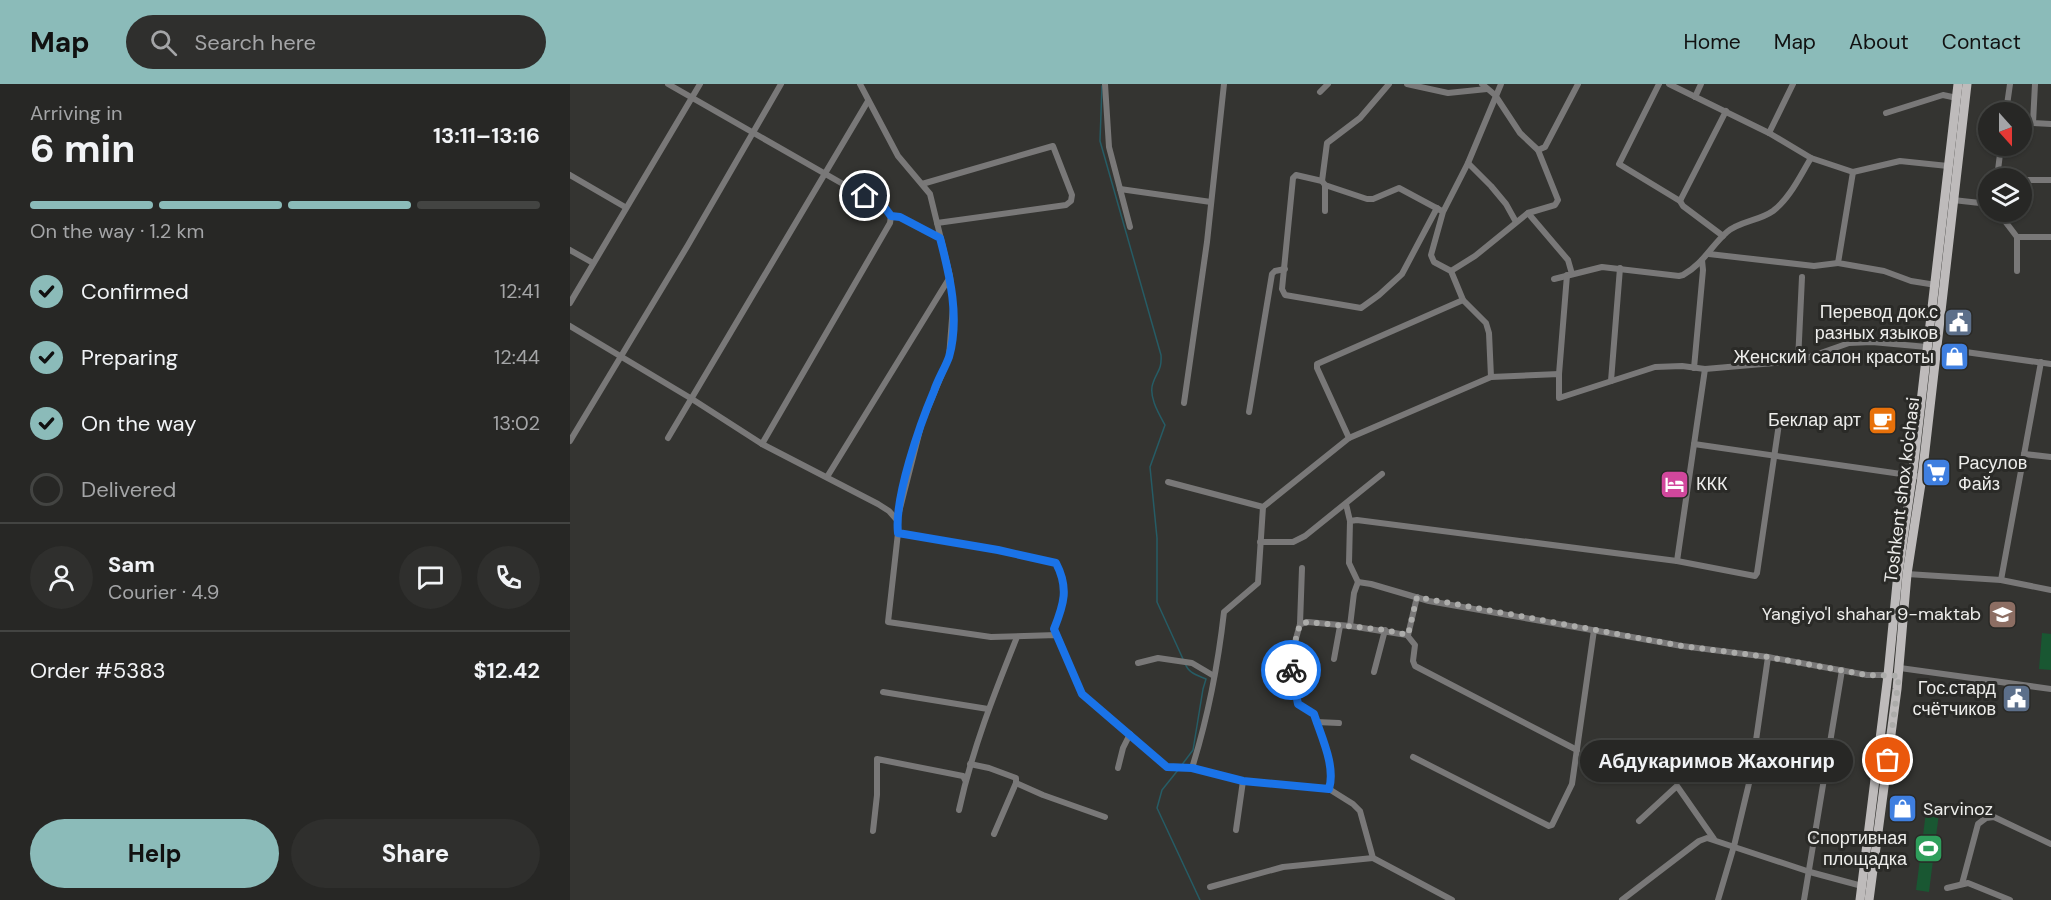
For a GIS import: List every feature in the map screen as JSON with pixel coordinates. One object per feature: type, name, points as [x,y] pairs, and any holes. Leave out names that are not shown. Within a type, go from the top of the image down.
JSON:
[{"type":"main road","name":"Toshkent shox ko'chasi","points":[[1932,348],[1936,285],[1958,84]]},
{"type":"main road","name":"Toshkent shox ko'chasi","points":[[1869,900],[1899,672],[1907,574],[1932,348],[1967,84]]},
{"type":"main road","name":"Toshkent shox ko'chasi","points":[[1862,886],[1898,573],[1917,477]]},
{"type":"main road","points":[[1888,671],[1899,672]]},
{"type":"main road","points":[[1860,900],[1862,886]]},
{"type":"street","points":[[668,84],[885,208],[891,216],[890,224],[762,444]]},
{"type":"street","points":[[570,303],[700,84]]},
{"type":"street","points":[[570,441],[781,84]]},
{"type":"street","points":[[860,84],[898,156],[930,195],[950,276],[953,306],[949,357],[922,422],[897,520],[898,533],[888,622],[991,638],[1057,635]]},
{"type":"street","points":[[1105,84],[1109,147],[1130,227]]},
{"type":"street","points":[[1184,404],[1224,84]]},
{"type":"street","points":[[1320,92],[1328,84]]},
{"type":"street","points":[[1325,211],[1324,183],[1327,143],[1360,118],[1389,84]]},
{"type":"street","points":[[1407,84],[1448,93],[1485,86],[1495,95],[1520,133],[1539,150],[1558,200],[1555,205],[1534,209],[1475,256],[1451,271]]},
{"type":"street","points":[[1440,210],[1399,188],[1373,199],[1367,199],[1296,175],[1293,178],[1282,289],[1285,295],[1361,308],[1401,274],[1440,210],[1468,163],[1501,84]]},
{"type":"street","points":[[1539,150],[1545,147],[1578,84]]},
{"type":"street","points":[[1659,84],[1619,164],[1680,201],[1683,206],[1723,237]]},
{"type":"street","points":[[1669,84],[1769,133],[1811,158],[1853,172],[1900,161],[1948,166]]},
{"type":"street","points":[[1695,97],[1701,84]]},
{"type":"street","points":[[1769,133],[1793,84]]},
{"type":"street","points":[[2007,102],[2010,84]]},
{"type":"street","points":[[2035,84],[2033,123],[2051,124]]},
{"type":"street","points":[[1886,113],[1942,95],[1957,98]]},
{"type":"street","points":[[668,438],[868,101]]},
{"type":"street","points":[[1680,201],[1726,111]]},
{"type":"street","points":[[922,184],[1053,146],[1072,195],[1071,201],[1066,205],[937,223]]},
{"type":"street","points":[[1554,279],[1602,267],[1678,276],[1687,273],[1736,226],[1772,212],[1788,195],[1811,158]]},
{"type":"street","points":[[1468,163],[1506,204],[1516,222]]},
{"type":"street","points":[[1838,263],[1853,172]]},
{"type":"street","points":[[570,175],[625,207]]},
{"type":"street","points":[[2032,180],[2051,180]]},
{"type":"street","points":[[1120,189],[1211,202]]},
{"type":"street","points":[[1953,200],[1978,203]]},
{"type":"street","points":[[1440,210],[1431,255],[1434,262],[1451,271],[1463,300],[1486,323],[1489,333],[1491,377]]},
{"type":"street","points":[[1528,213],[1568,260],[1569,274],[1559,374],[1559,398],[1655,367],[1682,366],[1705,369],[1798,361],[1849,344],[1872,342],[2051,364]]},
{"type":"street","points":[[891,216],[900,217],[940,238]]},
{"type":"street","points":[[2006,222],[2017,237],[2017,271]]},
{"type":"street","points":[[2017,237],[2051,237]]},
{"type":"street","points":[[570,250],[593,263]]},
{"type":"street","points":[[1709,254],[1814,266],[1838,263],[1884,271],[1936,285]]},
{"type":"street","points":[[1694,368],[1702,260]]},
{"type":"street","points":[[1611,381],[1620,268]]},
{"type":"street","points":[[1249,412],[1272,274],[1285,269]]},
{"type":"street","points":[[827,477],[950,276]]},
{"type":"street","points":[[1798,361],[1802,277]]},
{"type":"street","points":[[1349,438],[1317,364],[1463,300]]},
{"type":"street","points":[[570,326],[762,444],[890,511],[897,520]]},
{"type":"street","points":[[2001,580],[2041,362]]},
{"type":"street","points":[[1677,561],[1705,369]]},
{"type":"street","points":[[1190,768],[1202,737],[1224,612],[1258,583],[1263,507],[1349,438],[1491,377],[1559,374]]},
{"type":"street","points":[[1350,521],[1677,561],[1754,576],[1756,575],[1780,417]]},
{"type":"street","points":[[1694,444],[1917,477]]},
{"type":"street","points":[[2024,454],[2051,457]]},
{"type":"street","points":[[1260,542],[1293,542],[1305,536],[1382,474]]},
{"type":"street","points":[[1168,482],[1263,507]]},
{"type":"street","points":[[1346,504],[1350,521],[1349,563],[1358,582],[1354,592],[1350,627]]},
{"type":"street","points":[[898,533],[998,550],[1056,563],[1064,587],[1064,604],[1054,629],[1082,694],[1167,767],[1190,768],[1243,781],[1329,789],[1353,804],[1360,812],[1373,858]]},
{"type":"street","points":[[1302,568],[1300,624],[1289,664],[1298,704],[1314,714],[1330,766],[1329,789]]},
{"type":"street","points":[[1907,574],[2001,580],[2051,590]]},
{"type":"street","points":[[1358,582],[1417,597],[1682,646],[1768,657],[1867,675],[1888,671]]},
{"type":"street","points":[[1408,635],[1417,597]]},
{"type":"street","points":[[1300,624],[1308,622],[1385,630],[1408,635],[1415,645],[1413,661],[1415,666],[1576,750]]},
{"type":"street","points":[[1334,659],[1340,626]]},
{"type":"street","points":[[1374,672],[1385,630]]},
{"type":"street","points":[[1413,757],[1549,826],[1554,824],[1572,784],[1594,630]]},
{"type":"street","points":[[959,810],[965,780],[988,709],[1017,637]]},
{"type":"street","points":[[1718,900],[1734,846],[1750,775],[1768,657]]},
{"type":"street","points":[[1138,663],[1158,658],[1192,663],[1214,676]]},
{"type":"street","points":[[1804,900],[1842,670]]},
{"type":"street","points":[[1899,672],[2051,689]]},
{"type":"street","points":[[883,692],[988,709]]},
{"type":"street","points":[[1316,722],[1339,723]]},
{"type":"street","points":[[1118,768],[1123,748],[1130,734]]},
{"type":"street","points":[[873,831],[877,795],[877,759],[963,776],[965,780]]},
{"type":"street","points":[[970,764],[1016,778],[1016,783],[994,834]]},
{"type":"street","points":[[1236,830],[1243,781]]},
{"type":"street","points":[[1016,783],[1105,817]]},
{"type":"street","points":[[1639,821],[1677,786],[1714,840]]},
{"type":"street","points":[[1962,885],[1978,824],[1986,818],[1994,818],[2051,844]]},
{"type":"street","points":[[1622,900],[1699,841],[1707,838],[1810,872],[1862,886]]},
{"type":"street","points":[[1210,887],[1283,867],[1373,858],[1452,900]]},
{"type":"street","points":[[1947,888],[1968,883],[2010,900]]},
{"type":"green space","points":[[2042,633],[2051,634],[2051,670],[2039,669]]},
{"type":"green space","name":"Спортивная площадка","points":[[1927,804],[1940,805],[1929,892],[1916,890]]},
{"type":"waterway","points":[[1102,86],[1100,141],[1161,355],[1161,364],[1153,383],[1152,394],[1165,425],[1150,467],[1157,538],[1157,602],[1183,659]]},
{"type":"waterway","points":[[1181,766],[1193,750],[1206,679],[1196,675],[1185,663]]},
{"type":"waterway","points":[[1178,770],[1162,790],[1157,808],[1200,900]]},
{"type":"way so far","points":[[1291,670],[1289,664],[1300,624],[1308,622],[1385,630],[1408,635],[1417,597],[1682,646],[1768,657],[1867,675],[1899,676],[1888,760]]},
{"type":"place","name":"Перевод док.с разных языков","points":[[1959,322]]},
{"type":"place","name":"Женский салон красоты","points":[[1955,357]]},
{"type":"place","name":"Беклар арт","points":[[1882,420]]},
{"type":"place","name":"Расулов Файз","points":[[1937,473]]},
{"type":"place","name":"ККК","points":[[1675,484]]},
{"type":"place","name":"Yangiyo'l shahar 9-maktab","points":[[2002,614]]},
{"type":"place","name":"Гос.стард счётчиков","points":[[2017,698]]},
{"type":"place","name":"Абдукаримов Жахонгир","points":[[1888,760]]},
{"type":"place","name":"Sarvinoz","points":[[1902,809]]},
{"type":"place","name":"Спортивная площадка","points":[[1928,848]]},
{"type":"route","points":[[865,196],[885,208],[891,216],[900,217],[940,238],[952,291],[949,357],[926,409],[912,454],[897,520],[898,533],[998,550],[1056,563],[1061,572],[1064,587],[1064,604],[1054,629],[1082,694],[1167,767],[1192,768],[1243,781],[1329,789],[1330,766],[1324,745],[1314,714],[1298,704],[1291,670]]}]
